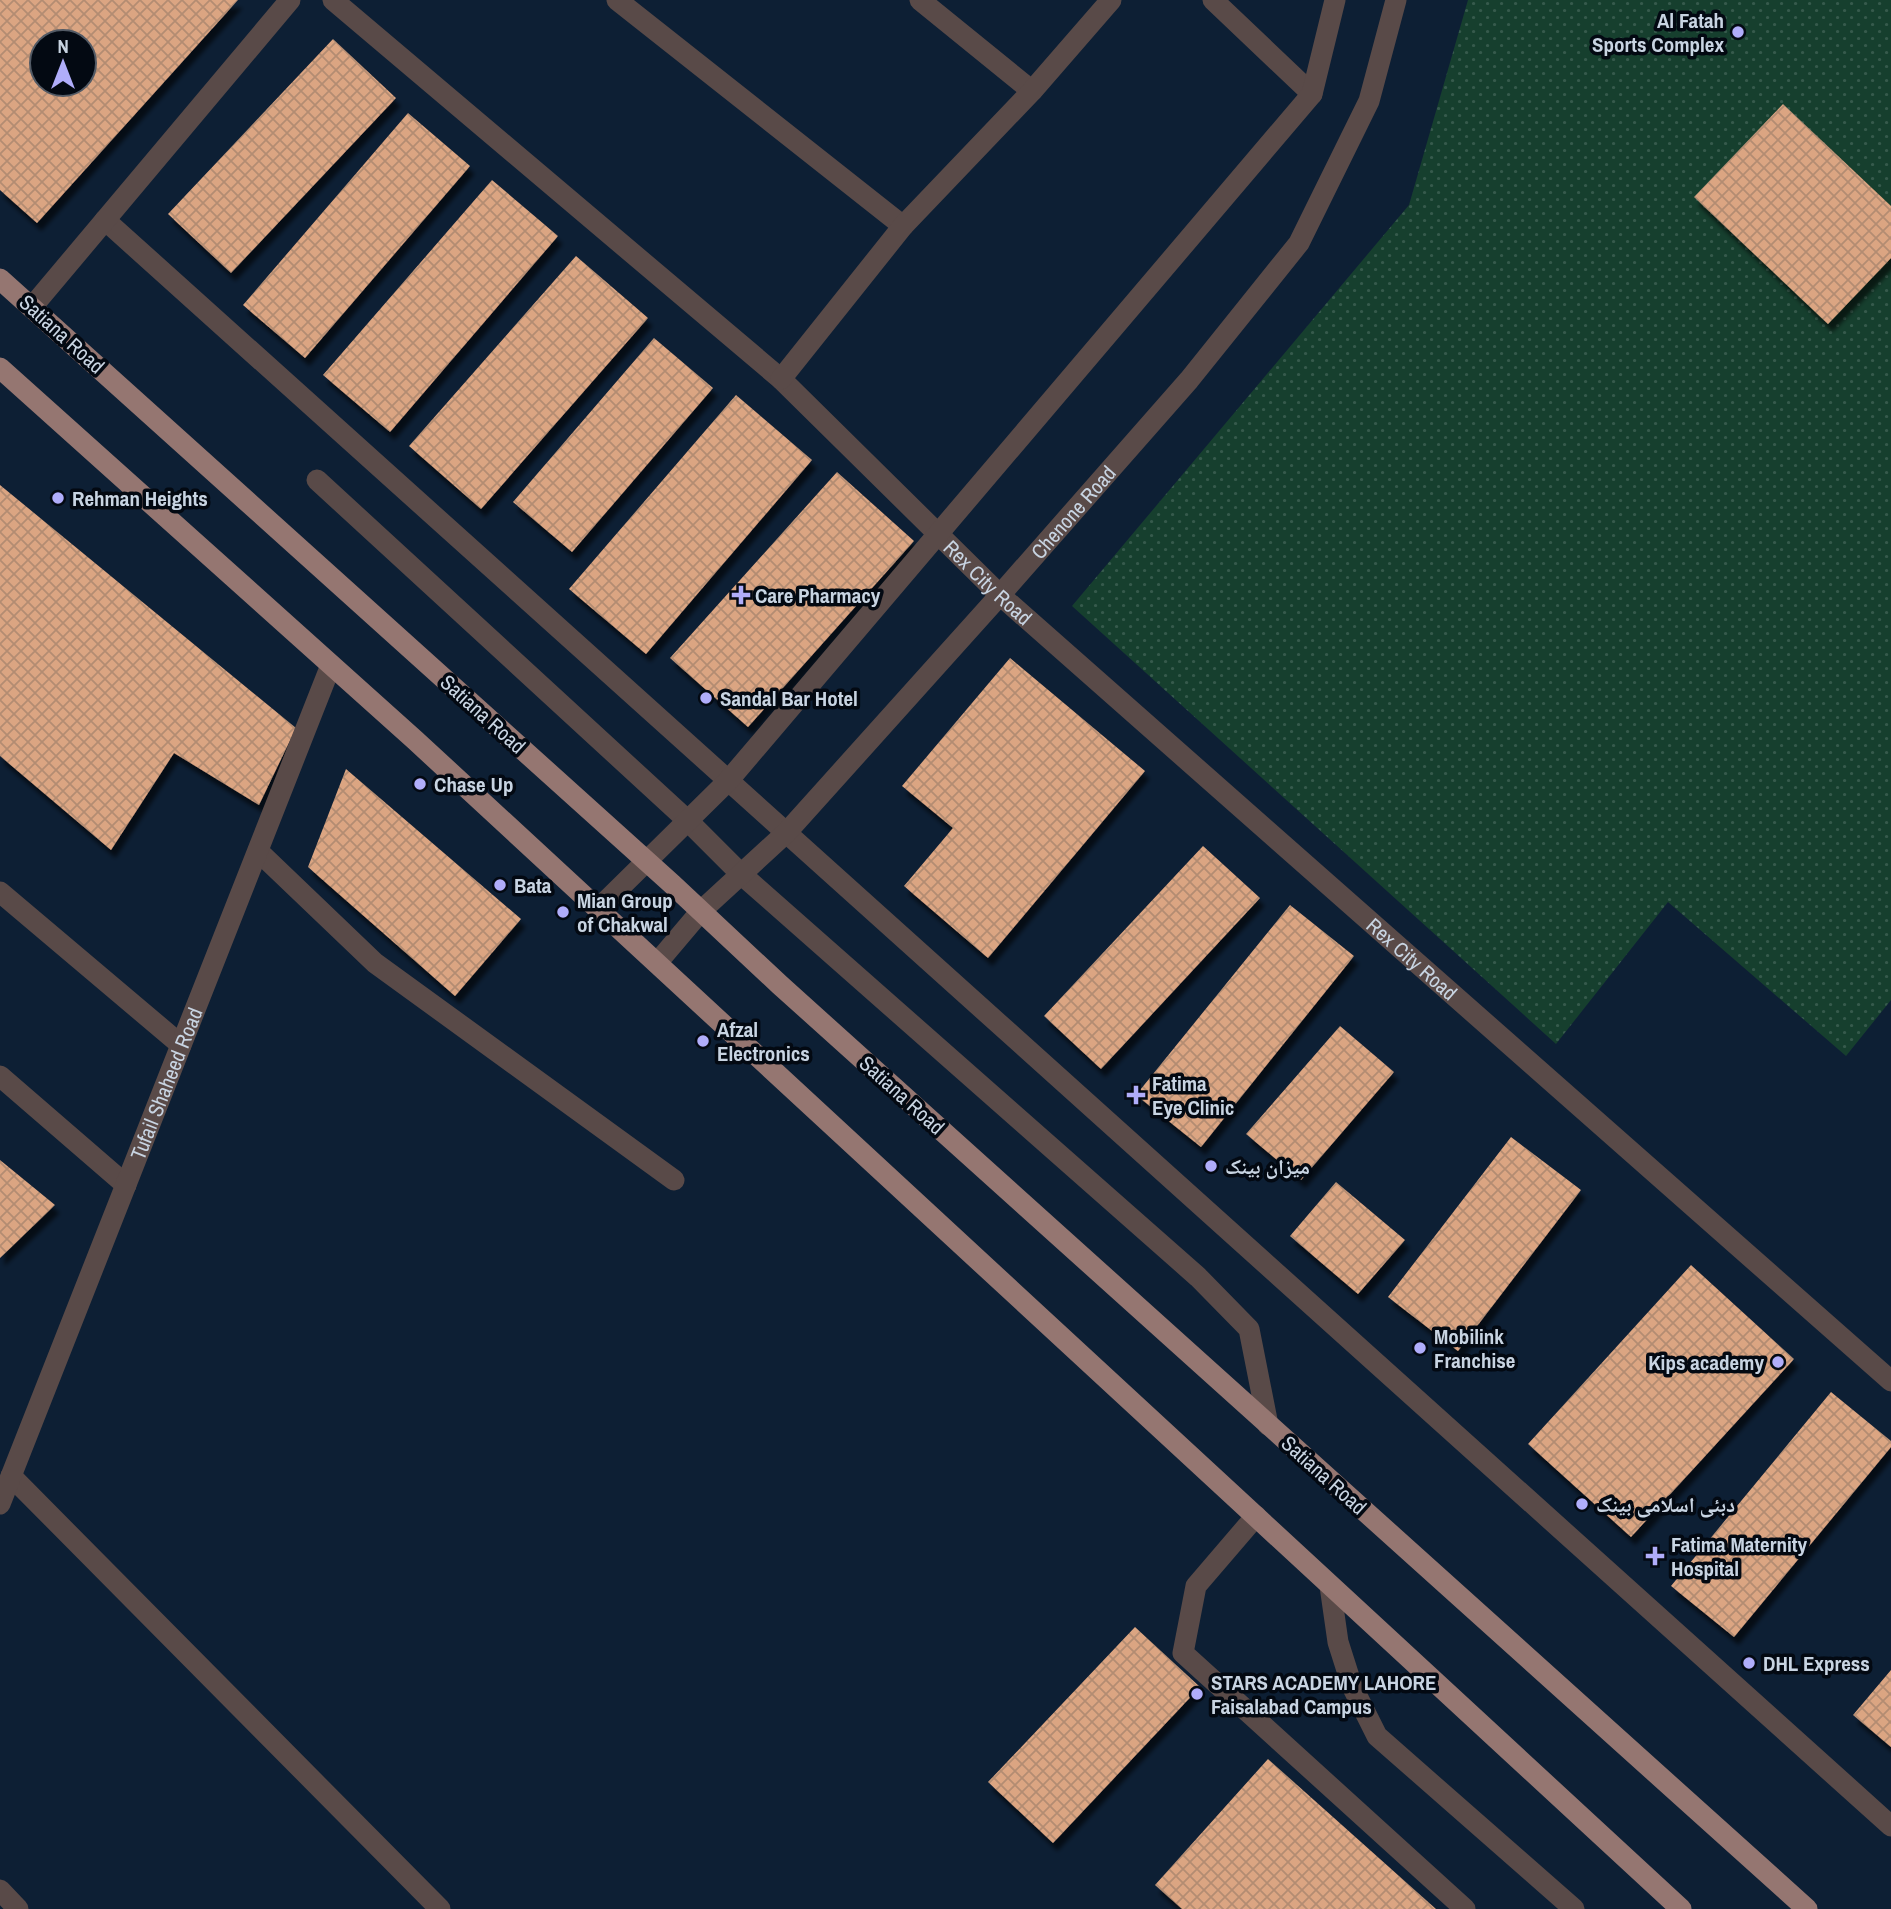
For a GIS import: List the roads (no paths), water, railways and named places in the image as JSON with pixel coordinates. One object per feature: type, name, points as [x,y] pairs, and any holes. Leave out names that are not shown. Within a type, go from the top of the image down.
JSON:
[{"type":"main road","name":"Satiana Road","points":[[0,279],[1807,1909]]},
{"type":"main road","points":[[0,368],[657,963],[1681,1909]]},
{"type":"street","points":[[32,307],[290,0]]},
{"type":"street","name":"Rex City Road","points":[[333,0],[780,379],[1000,595],[1891,1381]]},
{"type":"street","points":[[617,0],[903,226]]},
{"type":"street","points":[[920,0],[1032,91]]},
{"type":"street","points":[[780,379],[903,226],[1032,91],[1111,0]]},
{"type":"street","points":[[1213,0],[1312,94]]},
{"type":"street","points":[[598,909],[728,781],[1312,94],[1335,0]]},
{"type":"street","name":"Chenone Road","points":[[657,963],[701,911],[787,831],[1000,595],[1189,380],[1298,243],[1369,101],[1396,0]]},
{"type":"street","points":[[105,220],[1891,1826]]},
{"type":"street","points":[[317,480],[687,820],[741,874],[1198,1276],[1249,1329],[1268,1425]]},
{"type":"street","name":"Tufail Shaheed Road","points":[[0,1504],[331,665]]},
{"type":"street","points":[[258,851],[375,963],[674,1180]]},
{"type":"street","points":[[0,892],[181,1045]]},
{"type":"street","points":[[0,1076],[126,1185]]},
{"type":"street","points":[[11,1476],[440,1909]]},
{"type":"street","points":[[1256,1516],[1196,1586],[1182,1653],[1465,1909]]},
{"type":"street","points":[[1331,1586],[1338,1642],[1352,1686],[1377,1736],[1574,1909]]},
{"type":"street","points":[[0,1890],[18,1909]]},
{"type":"place","name":"Al Fatah Sports Complex","points":[[1738,32]]},
{"type":"place","name":"Rehman Heights","points":[[58,498]]},
{"type":"place","name":"Care Pharmacy","points":[[741,595]]},
{"type":"place","name":"Sandal Bar Hotel","points":[[706,698]]},
{"type":"place","name":"Chase Up","points":[[420,784]]},
{"type":"place","name":"Bata","points":[[500,885]]},
{"type":"place","name":"Mian Group of Chakwal","points":[[563,912]]},
{"type":"place","name":"Afzal Electronics","points":[[703,1041]]},
{"type":"place","name":"Fatima Eye Clinic","points":[[1136,1095]]},
{"type":"place","name":"میزان بینک","points":[[1211,1166]]},
{"type":"place","name":"Mobilink Franchise","points":[[1420,1348]]},
{"type":"place","name":"Kips academy","points":[[1778,1362]]},
{"type":"place","name":"دبئی اسلامی بینک","points":[[1582,1504]]},
{"type":"place","name":"Fatima Maternity Hospital","points":[[1655,1556]]},
{"type":"place","name":"DHL Express","points":[[1749,1663]]},
{"type":"place","name":"STARS ACADEMY LAHORE Faisalabad Campus","points":[[1197,1694]]}]
